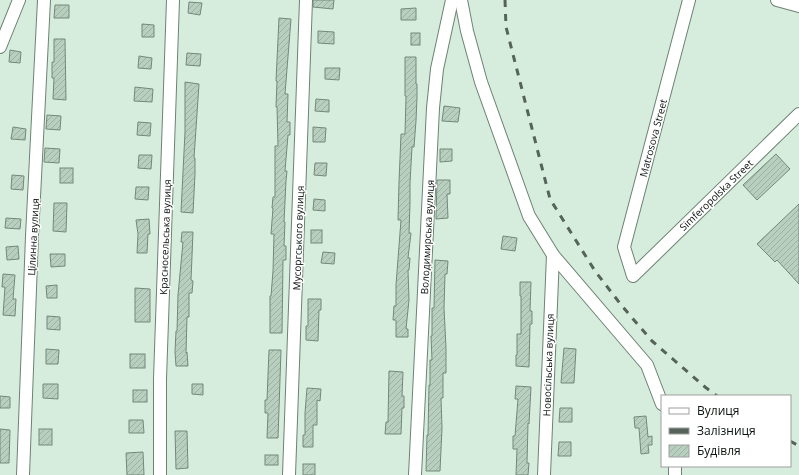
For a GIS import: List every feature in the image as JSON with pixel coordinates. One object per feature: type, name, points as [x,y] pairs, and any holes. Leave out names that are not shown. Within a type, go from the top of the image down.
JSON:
[{"type":"street","points":[[0,46],[19,0]]},
{"type":"street","name":"Цілинна вулиця","points":[[23,475],[32,236],[44,0]]},
{"type":"street","name":"Красносельська вулиця","points":[[160,475],[160,380],[173,0]]},
{"type":"street","name":"Мусоргського вулиця","points":[[289,475],[306,0]]},
{"type":"street","name":"Володимирська вулиця","points":[[415,475],[433,108],[438,68],[452,0]]},
{"type":"street","points":[[461,0],[467,32],[481,82],[529,216],[553,255],[647,365],[661,401]]},
{"type":"street","name":"Matrosova Street","points":[[633,276],[624,247],[689,0]]},
{"type":"street","points":[[778,0],[799,6]]},
{"type":"street","name":"Simferopolska Street","points":[[633,276],[799,114]]},
{"type":"street","name":"Новосільська вулиця","points":[[544,475],[553,255]]},
{"type":"building","points":[[313,0],[334,0],[333,9],[313,7]]},
{"type":"building","points":[[189,2],[202,3],[200,15],[188,13]]},
{"type":"building","points":[[55,5],[69,5],[69,18],[54,18]]},
{"type":"building","points":[[416,8],[416,20],[401,20],[401,9]]},
{"type":"building","points":[[279,18],[291,19],[285,94],[288,94],[287,122],[290,122],[290,135],[288,135],[285,171],[287,171],[284,222],[284,246],[286,246],[286,260],[283,260],[282,333],[270,333],[270,296],[273,271],[274,234],[271,234],[272,208],[273,197],[275,197],[275,146],[278,146],[276,81]]},
{"type":"building","points":[[142,24],[154,25],[154,37],[142,37]]},
{"type":"building","points":[[318,31],[334,32],[334,44],[318,43]]},
{"type":"building","points":[[411,33],[420,33],[420,45],[411,45]]},
{"type":"building","points":[[54,39],[65,39],[66,100],[53,99],[54,78],[52,78],[52,62],[54,62]]},
{"type":"building","points":[[10,50],[21,52],[20,63],[9,62]]},
{"type":"building","points":[[187,53],[201,54],[200,66],[186,65]]},
{"type":"building","points":[[139,56],[152,58],[151,69],[138,68]]},
{"type":"building","points":[[405,57],[416,57],[417,97],[410,183],[409,233],[411,233],[408,258],[410,258],[408,270],[409,300],[406,329],[408,329],[408,337],[396,337],[396,320],[393,320],[394,306],[396,306],[396,285],[401,220],[398,220],[401,134],[405,134]]},
{"type":"building","points":[[325,68],[340,68],[339,80],[325,79]]},
{"type":"building","points":[[185,82],[199,84],[194,158],[195,174],[193,213],[181,212],[185,132]]},
{"type":"building","points":[[135,87],[153,89],[152,102],[134,101]]},
{"type":"building","points":[[316,99],[329,100],[329,112],[315,111]]},
{"type":"building","points":[[444,106],[460,108],[458,122],[442,121]]},
{"type":"building","points":[[47,115],[61,116],[60,130],[46,129]]},
{"type":"building","points":[[138,122],[151,123],[150,136],[137,135]]},
{"type":"building","points":[[13,127],[26,129],[25,140],[11,139]]},
{"type":"building","points":[[313,127],[326,128],[325,142],[313,142]]},
{"type":"building","points":[[45,148],[60,149],[59,163],[44,162]]},
{"type":"building","points":[[440,149],[452,149],[452,161],[440,162]]},
{"type":"building","points":[[776,154],[790,169],[757,200],[743,185]]},
{"type":"building","points":[[139,155],[152,155],[151,169],[138,168]]},
{"type":"building","points":[[315,163],[327,163],[326,176],[314,175]]},
{"type":"building","points":[[60,168],[73,168],[73,183],[60,183]]},
{"type":"building","points":[[12,175],[24,176],[23,190],[11,189]]},
{"type":"building","points":[[437,180],[450,180],[450,194],[447,194],[448,218],[436,219]]},
{"type":"building","points":[[136,187],[149,187],[148,200],[135,199]]},
{"type":"building","points":[[314,199],[325,200],[325,211],[313,210]]},
{"type":"building","points":[[54,203],[67,203],[66,232],[53,231]]},
{"type":"building","points":[[799,204],[799,284],[777,260],[775,262],[757,244]]},
{"type":"building","points":[[6,218],[21,219],[20,229],[5,228]]},
{"type":"building","points":[[149,219],[150,234],[148,234],[147,253],[137,253],[138,234],[136,220]]},
{"type":"building","points":[[311,230],[322,230],[322,243],[311,243]]},
{"type":"building","points":[[182,232],[193,232],[191,280],[193,281],[192,293],[189,293],[189,317],[187,317],[186,353],[187,352],[188,366],[176,366],[175,352],[183,242],[181,242]]},
{"type":"building","points":[[503,236],[517,238],[515,251],[501,249]]},
{"type":"building","points":[[18,246],[19,259],[7,260],[6,247]]},
{"type":"building","points":[[323,252],[335,253],[334,264],[321,263]]},
{"type":"building","points":[[50,254],[65,254],[65,266],[51,267]]},
{"type":"building","points":[[435,260],[448,261],[447,274],[445,274],[444,308],[446,373],[443,373],[443,398],[441,398],[442,428],[440,471],[426,471],[430,360],[432,360],[431,336],[432,308],[434,308]]},
{"type":"building","points":[[3,274],[15,275],[13,299],[16,299],[15,316],[3,315],[5,287],[2,287]]},
{"type":"building","points":[[520,282],[531,282],[530,311],[532,311],[532,324],[530,324],[529,367],[516,366],[517,334],[521,334]]},
{"type":"building","points":[[57,285],[57,298],[47,298],[46,286]]},
{"type":"building","points":[[135,288],[150,289],[150,322],[135,322]]},
{"type":"building","points":[[308,299],[321,299],[321,310],[319,310],[318,341],[306,340],[306,326],[308,326]]},
{"type":"building","points":[[47,316],[60,317],[60,330],[47,329]]},
{"type":"building","points":[[564,348],[576,349],[574,383],[561,383]]},
{"type":"building","points":[[46,349],[59,350],[58,364],[46,364]]},
{"type":"building","points":[[269,350],[281,350],[278,438],[267,438],[268,413],[265,413],[265,400],[267,400]]},
{"type":"building","points":[[130,354],[145,354],[145,368],[130,368]]},
{"type":"building","points":[[389,371],[403,372],[402,396],[404,396],[404,408],[402,408],[401,434],[385,434],[386,422],[388,422]]},
{"type":"building","points":[[43,384],[58,384],[58,399],[43,398]]},
{"type":"building","points":[[192,384],[203,384],[203,395],[192,394]]},
{"type":"building","points":[[516,386],[531,387],[529,424],[528,423],[528,475],[516,475],[517,449],[513,449],[513,436],[515,436],[518,399],[515,399]]},
{"type":"building","points":[[307,388],[321,389],[320,401],[317,400],[317,425],[313,425],[313,447],[303,447]]},
{"type":"building","points":[[133,390],[147,390],[147,402],[133,402]]},
{"type":"building","points":[[0,396],[10,397],[10,408],[0,408]]},
{"type":"building","points":[[560,408],[572,408],[572,422],[559,422]]},
{"type":"building","points":[[646,416],[648,437],[652,436],[652,445],[648,445],[649,453],[641,454],[639,428],[635,428],[634,417]]},
{"type":"building","points":[[129,420],[143,420],[144,433],[129,433]]},
{"type":"building","points":[[0,429],[10,430],[9,463],[0,463]]},
{"type":"building","points":[[39,429],[52,429],[52,445],[39,445]]},
{"type":"building","points":[[175,431],[187,431],[188,468],[176,469]]},
{"type":"building","points":[[559,442],[571,442],[571,456],[558,456]]},
{"type":"building","points":[[143,452],[144,475],[127,475],[126,453]]},
{"type":"building","points":[[265,455],[278,455],[278,465],[265,465]]},
{"type":"building","points":[[303,464],[315,464],[315,475],[303,475]]},
{"type":"railway","points":[[505,0],[506,27],[550,199],[595,271],[622,306],[652,341],[716,395]]},
{"type":"railway","points":[[791,442],[799,446]]}]
